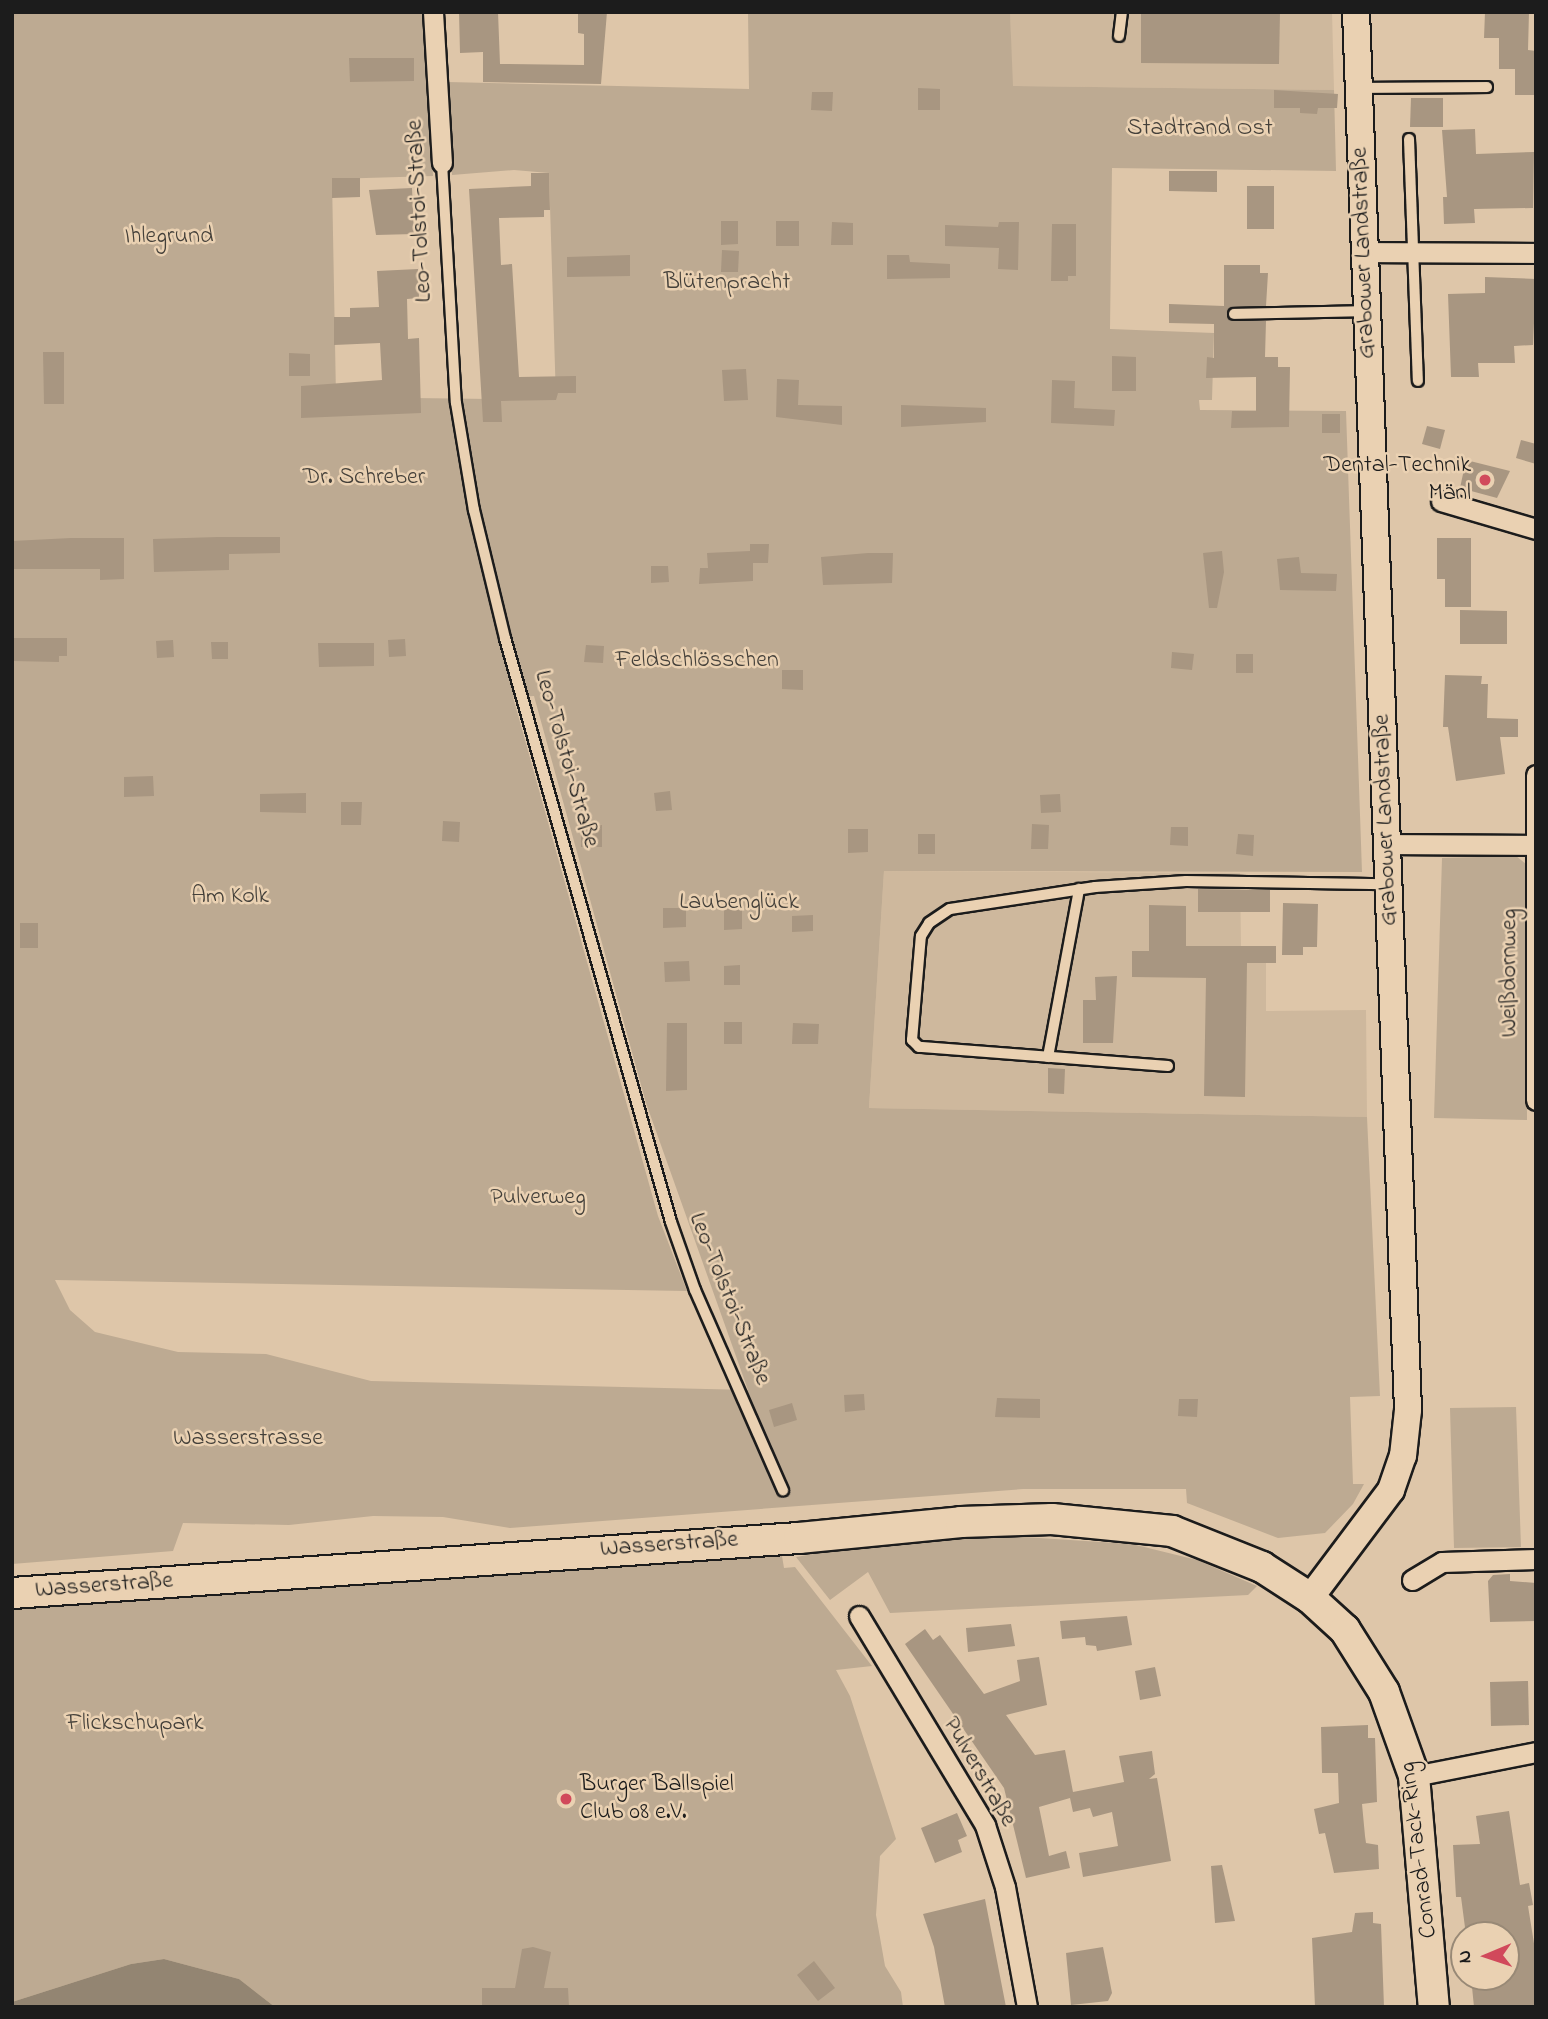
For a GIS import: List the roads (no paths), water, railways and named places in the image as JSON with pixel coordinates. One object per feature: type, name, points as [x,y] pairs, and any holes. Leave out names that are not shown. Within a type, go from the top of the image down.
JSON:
[{"type":"main road","name":"Grabower Landstraße","points":[[1310,1598],[1382,1506],[1397,1474],[1407,1433],[1390,844],[1366,311],[1356,12]]},
{"type":"main road","name":"Wasserstraße","points":[[12,1592],[1052,1519],[1172,1531],[1262,1567],[1310,1598]]},
{"type":"main road","name":"Conrad-Tack-Ring","points":[[1310,1598],[1345,1630],[1384,1692],[1414,1776],[1434,2007]]},
{"type":"street","name":"Leo-Tolstoi-Straße","points":[[433,12],[442,163]]},
{"type":"street","points":[[1364,252],[1536,253]]},
{"type":"street","points":[[1441,501],[1536,529]]},
{"type":"street","name":"Weißdornweg","points":[[1535,1100],[1536,775]]},
{"type":"street","points":[[1390,844],[1536,845]]},
{"type":"street","points":[[1412,1580],[1442,1562],[1536,1559]]},
{"type":"street","name":"Pulverstraße","points":[[859,1616],[985,1825],[1005,1887],[1027,2007]]},
{"type":"street","points":[[1414,1776],[1536,1752]]},
{"type":"lane","points":[[1119,36],[1122,12]]},
{"type":"lane","points":[[1359,88],[1487,87]]},
{"type":"lane","points":[[1409,139],[1418,381]]},
{"type":"lane","name":"Leo-Tolstoi-Straße","points":[[442,163],[456,403],[474,510],[505,638],[671,1222],[695,1290],[783,1490]]},
{"type":"lane","points":[[1234,314],[1366,311]]},
{"type":"lane","points":[[1168,1066],[919,1047],[912,1040],[921,936],[929,923],[950,909],[1079,889],[1185,881],[1390,884]]},
{"type":"lane","points":[[1048,1057],[1079,889]]},
{"type":"place","name":"Dental-Technik Mänl","points":[[1485,480]]},
{"type":"place","name":"Burger Ballspiel Club 08 e.V.","points":[[566,1799]]},
{"type":"park label","name":"Stadtrand Ost","points":[[1200,129]]},
{"type":"park label","name":"Ihlegrund","points":[[169,237]]},
{"type":"park label","name":"Blütenpracht","points":[[727,283]]},
{"type":"park label","name":"Dr. Schreber","points":[[364,478]]},
{"type":"park label","name":"Feldschlösschen","points":[[697,661]]},
{"type":"park label","name":"Am Kolk","points":[[230,897]]},
{"type":"park label","name":"Laubenglück","points":[[739,903]]},
{"type":"park label","name":"Pulverweg","points":[[538,1198]]},
{"type":"park label","name":"Wasserstrasse","points":[[248,1439]]},
{"type":"park label","name":"Flickschupark","points":[[135,1724]]}]
